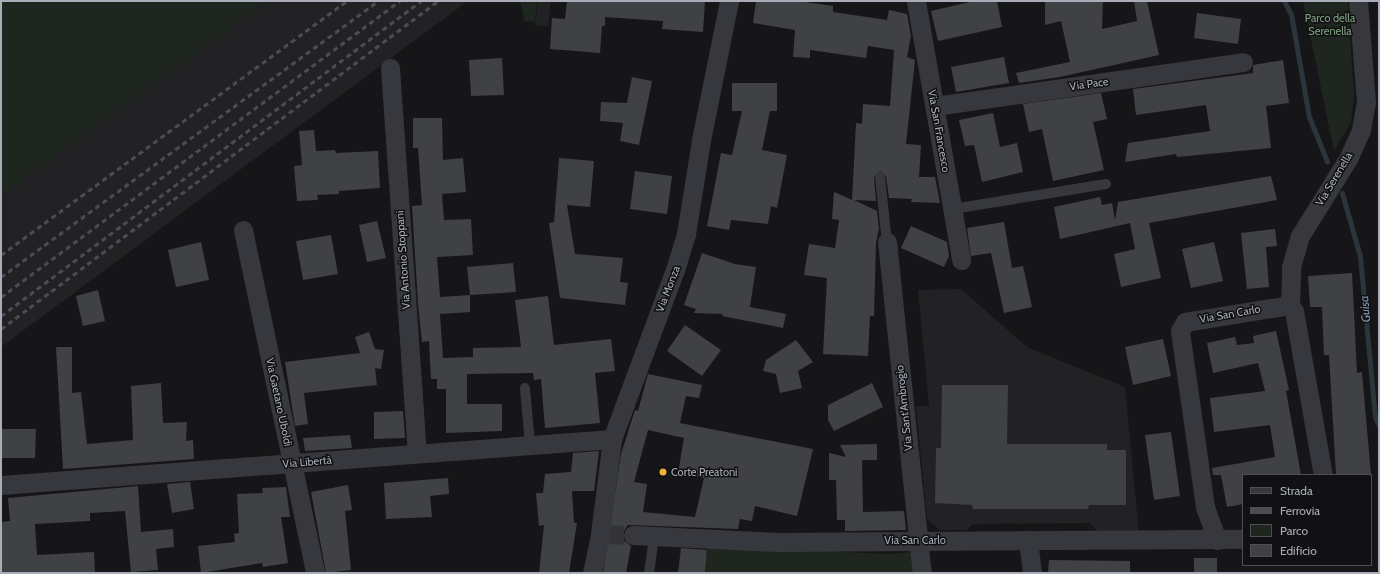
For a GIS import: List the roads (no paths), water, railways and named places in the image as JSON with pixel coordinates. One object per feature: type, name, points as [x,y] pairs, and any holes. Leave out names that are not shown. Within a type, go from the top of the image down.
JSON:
[{"type":"street","name":"Via Monza","points":[[592,573],[602,534],[612,439],[676,270],[686,234],[701,140],[729,1]]},
{"type":"street","name":"Via San Francesco","points":[[916,1],[961,260]]},
{"type":"street","name":"Via Serenella","points":[[1290,305],[1291,267],[1300,236],[1350,157],[1361,130],[1366,102],[1358,1]]},
{"type":"street","name":"Via Pace","points":[[935,106],[1243,62]]},
{"type":"street","name":"Via Antonio Stoppani","points":[[390,68],[417,452]]},
{"type":"street","name":"Via Gaetano Uboldi","points":[[243,230],[315,573]]},
{"type":"street","name":"Via Sant'Ambrogio","points":[[887,242],[922,573]]},
{"type":"street","points":[[1290,305],[1294,311],[1323,474]]},
{"type":"street","name":"Via San Carlo","points":[[1217,540],[1205,507],[1181,326],[1185,322],[1290,305]]},
{"type":"street","name":"Via Libertà","points":[[1,485],[417,452],[612,439]]},
{"type":"street","name":"Via San Carlo","points":[[1197,539],[1205,507]]},
{"type":"street","name":"Via San Carlo","points":[[633,535],[770,542],[918,539],[1217,540],[1242,538]]},
{"type":"street","points":[[1028,540],[1032,573]]},
{"type":"lane","points":[[880,177],[887,242]]},
{"type":"lane","points":[[953,209],[1106,184]]},
{"type":"lane","points":[[525,388],[530,444]]},
{"type":"lane","points":[[649,573],[653,545]]},
{"type":"waterway","name":"Guisa","points":[[1284,1],[1291,14],[1309,117],[1327,161]]},
{"type":"waterway","name":"Guisa","points":[[1342,193],[1360,256],[1375,417],[1379,426]]},
{"type":"tunnel","points":[[605,534],[633,535]]},
{"type":"railway","points":[[1,255],[347,1]]},
{"type":"railway","points":[[1,277],[378,1]]},
{"type":"railway","points":[[1,297],[400,1]]},
{"type":"railway","points":[[1,316],[421,1]]},
{"type":"railway","points":[[1,329],[438,1]]},
{"type":"place","name":"Corte Preatoni","points":[[663,472]]},
{"type":"park label","name":"Parco della Serenella","points":[[1330,25]]}]
